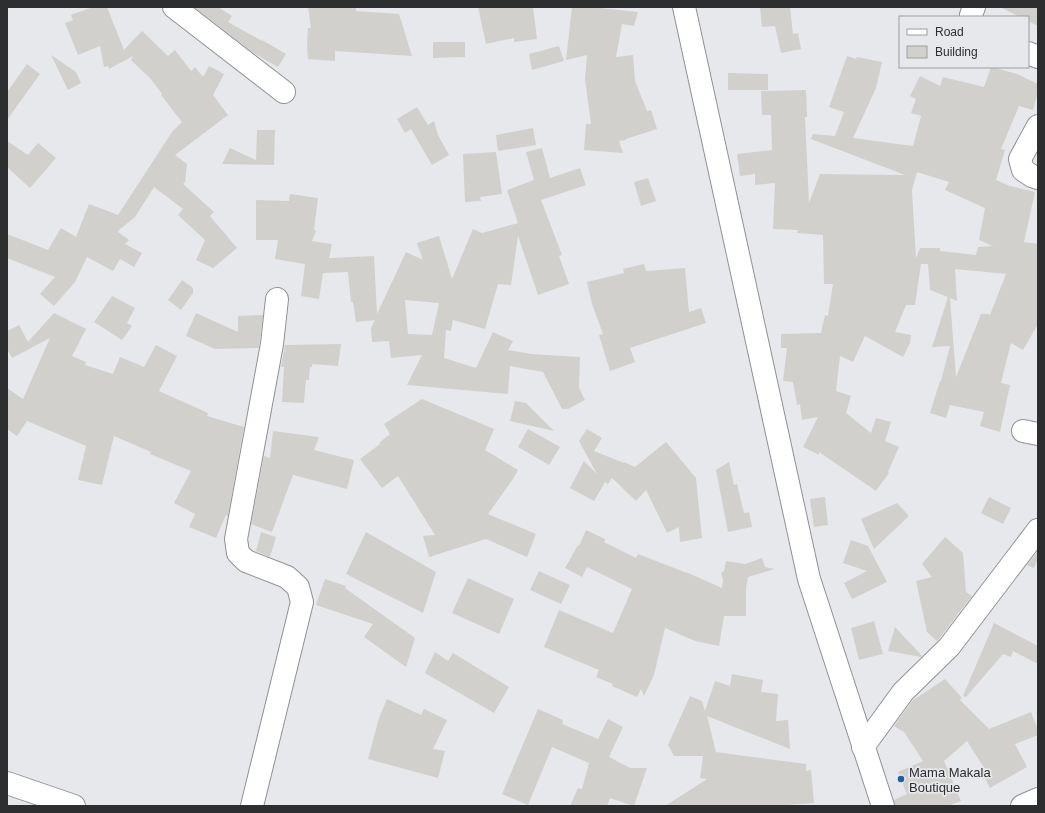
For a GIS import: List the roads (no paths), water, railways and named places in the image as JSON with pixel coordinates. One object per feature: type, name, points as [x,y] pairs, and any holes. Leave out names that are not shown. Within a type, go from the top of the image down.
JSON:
[{"type":"street","points":[[174,7],[284,92]]},
{"type":"street","points":[[684,7],[810,578],[883,806]]},
{"type":"street","points":[[1038,126],[1020,159],[1023,170],[1038,178]]},
{"type":"street","points":[[252,806],[302,602],[298,587],[287,577],[246,561],[238,553],[236,539],[272,344],[277,299]]},
{"type":"street","points":[[864,747],[903,692],[948,647],[1038,530]]},
{"type":"street","points":[[7,783],[74,806]]},
{"type":"street","points":[[1022,806],[1038,799]]},
{"type":"place","name":"Mama Makala Boutique","points":[[901,779]]}]
